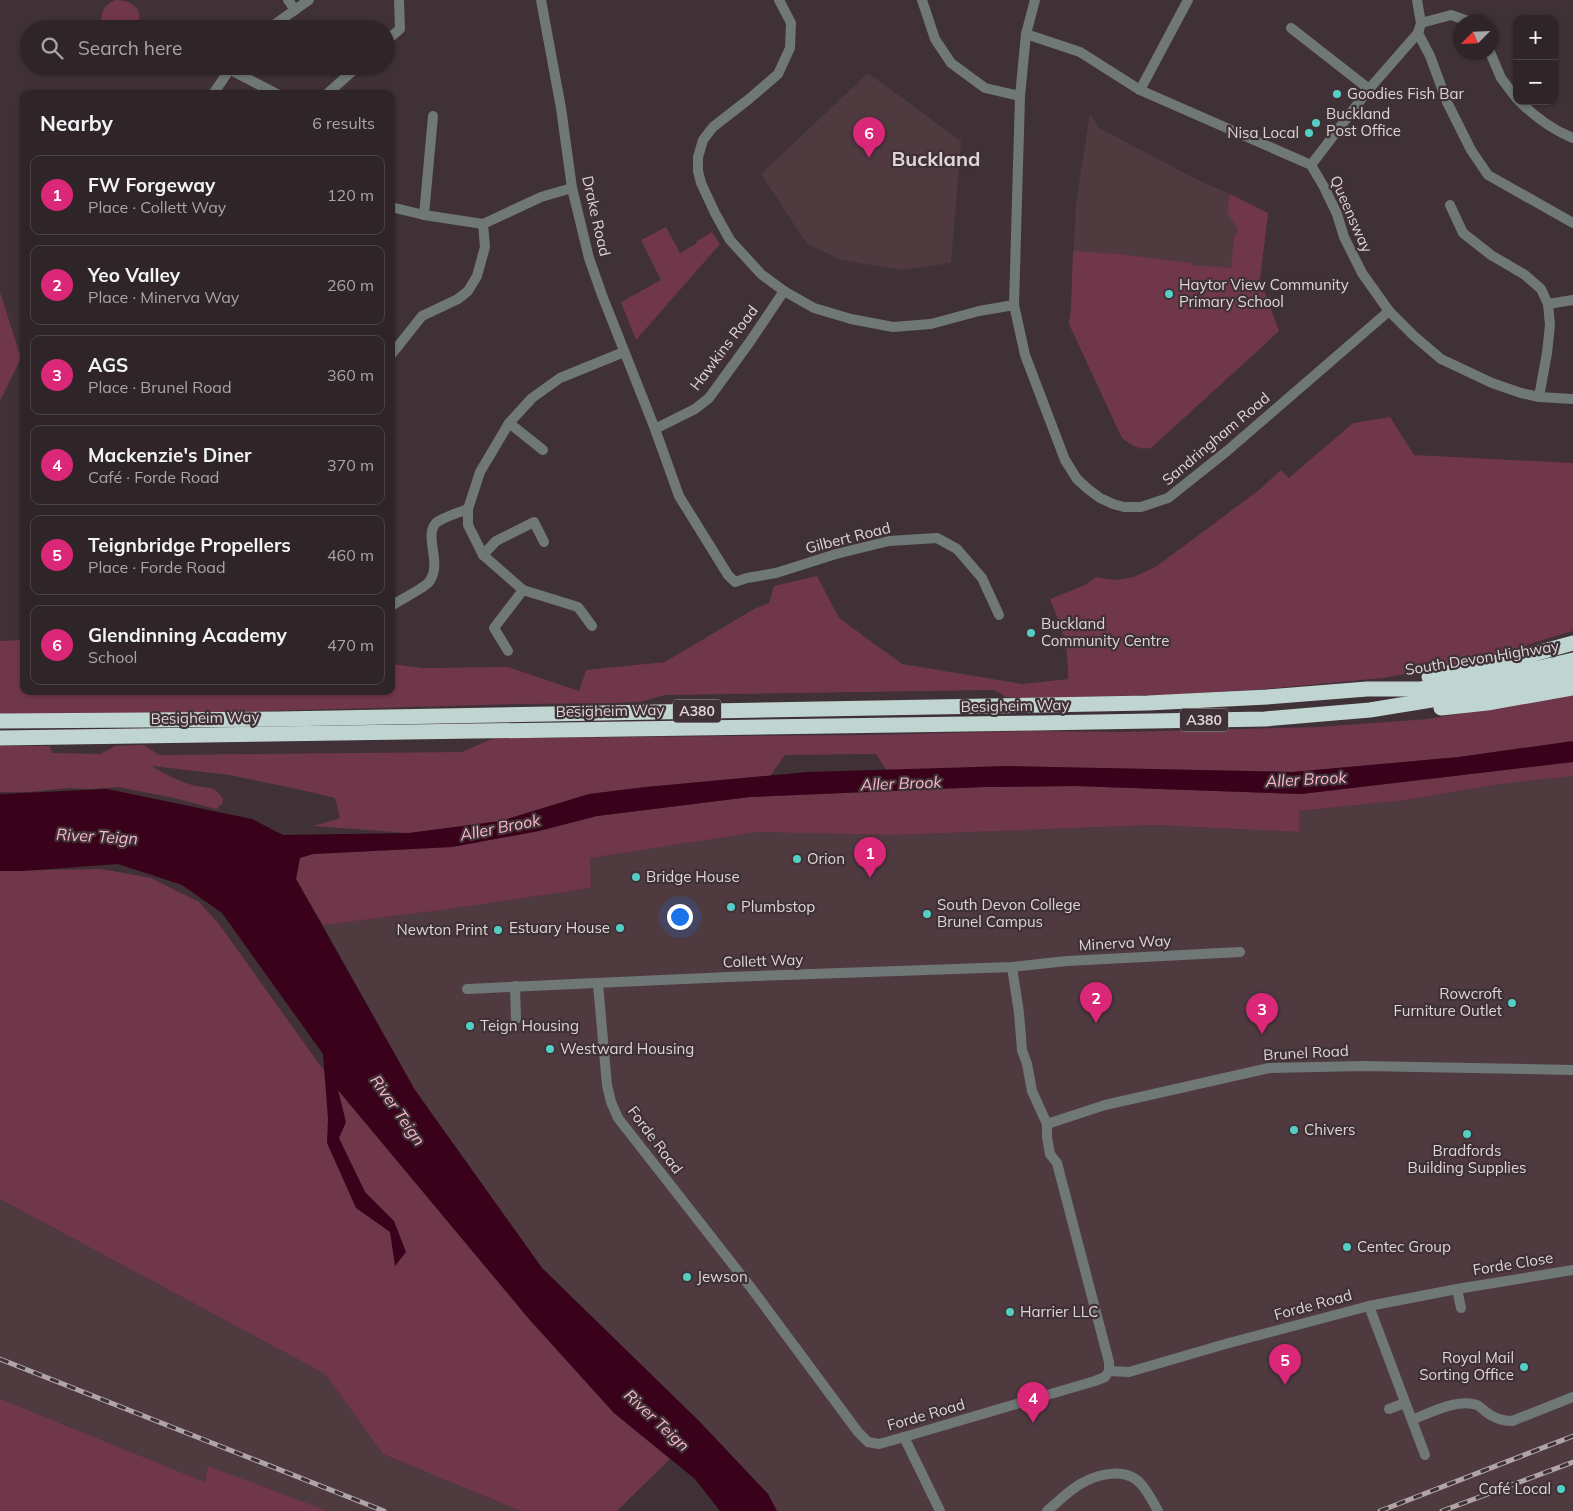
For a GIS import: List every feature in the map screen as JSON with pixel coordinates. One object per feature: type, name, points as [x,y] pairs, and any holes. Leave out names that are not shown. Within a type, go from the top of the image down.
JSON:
[{"type":"highway","name":"A380","points":[[1366,689],[1483,666],[1573,643]]},
{"type":"highway","name":"South Devon Highway","points":[[1366,689],[1421,689],[1540,668],[1573,660]]},
{"type":"highway","name":"South Devon Highway","points":[[1370,710],[1471,694],[1573,674]]},
{"type":"highway","name":"A380","points":[[1370,710],[1429,710],[1487,703],[1573,688]]},
{"type":"highway","name":"Besigheim Way","points":[[0,721],[279,719],[1148,703],[1267,697],[1366,689]]},
{"type":"highway","name":"Besigheim Way","points":[[0,738],[1075,723],[1265,719],[1370,710]]},
{"type":"street","points":[[288,0],[295,10]]},
{"type":"street","points":[[281,20],[309,0]]},
{"type":"street","points":[[395,33],[400,29],[399,0]]},
{"type":"street","name":"Drake Road","points":[[541,0],[561,108],[572,188],[589,258],[679,496],[728,575]]},
{"type":"street","points":[[779,0],[791,23],[790,48],[778,74],[713,127],[703,140],[698,157],[701,183],[714,213],[730,240],[761,274],[784,291],[814,308],[851,319],[893,327],[931,324],[979,311],[1014,305]]},
{"type":"street","points":[[922,0],[935,39],[951,63],[985,88],[1020,96]]},
{"type":"street","name":"Sandringham Road","points":[[1036,0],[1026,34],[1020,96],[1014,305],[1025,355],[1031,372],[1066,460],[1077,479],[1100,498],[1113,504],[1141,507],[1168,498],[1227,451],[1389,311]]},
{"type":"street","points":[[1140,90],[1188,0]]},
{"type":"street","points":[[1417,0],[1419,28],[1451,110],[1471,150],[1488,175],[1573,223]]},
{"type":"street","points":[[1311,165],[1369,89],[1419,28],[1453,16]]},
{"type":"street","points":[[1291,28],[1369,89]]},
{"type":"street","name":"Queensway","points":[[1026,34],[1080,52],[1140,90],[1311,165],[1337,214],[1344,238],[1362,273],[1389,311],[1414,336],[1441,359],[1492,383],[1539,397],[1573,399]]},
{"type":"street","points":[[1493,60],[1501,78],[1513,94]]},
{"type":"street","points":[[215,90],[222,75]]},
{"type":"street","points":[[241,75],[269,90]]},
{"type":"street","points":[[331,90],[348,75]]},
{"type":"street","points":[[1524,105],[1532,113],[1561,133],[1573,138]]},
{"type":"street","points":[[424,215],[433,116]]},
{"type":"street","points":[[395,208],[424,215],[483,224],[540,197],[572,188]]},
{"type":"street","points":[[1450,205],[1464,233],[1491,256],[1525,275],[1541,289],[1548,304],[1550,325],[1539,397]]},
{"type":"street","points":[[395,351],[422,316],[458,299],[468,291],[477,276],[485,247],[483,224]]},
{"type":"street","name":"Hawkins Road","points":[[655,429],[694,409],[709,398],[784,291]]},
{"type":"street","points":[[1548,304],[1573,300]]},
{"type":"street","points":[[592,626],[578,607],[523,590],[483,555],[468,525],[468,509],[480,472],[509,423],[532,398],[560,378],[624,352]]},
{"type":"street","points":[[509,423],[543,450]]},
{"type":"street","points":[[395,604],[428,583],[433,573],[435,559],[431,531],[436,522],[468,509]]},
{"type":"street","points":[[483,555],[496,541],[534,522],[544,542]]},
{"type":"street","name":"Gilbert Road","points":[[728,575],[735,582],[776,573],[889,540],[937,538],[958,549],[982,578],[999,615]]},
{"type":"street","points":[[508,651],[494,628],[523,590]]},
{"type":"street","name":"Minerva Way","points":[[1012,967],[1067,961],[1240,952]]},
{"type":"street","points":[[1012,967],[1022,1050],[1027,1064],[1032,1091],[1047,1124],[1050,1154],[1057,1163],[1109,1362],[1109,1371]]},
{"type":"street","name":"Collett Way","points":[[467,989],[1012,967]]},
{"type":"street","name":"Forde Road","points":[[598,984],[606,1085],[618,1118],[752,1289],[858,1432],[868,1442],[879,1444],[1095,1381],[1105,1377],[1109,1371],[1129,1372],[1229,1343],[1370,1306],[1430,1294]]},
{"type":"street","points":[[515,986],[516,1019]]},
{"type":"street","name":"Brunel Road","points":[[1047,1124],[1105,1105],[1269,1068],[1363,1066],[1573,1070]]},
{"type":"street","name":"Forde Close","points":[[1430,1294],[1573,1270]]},
{"type":"street","name":"Forde Close","points":[[1457,1289],[1461,1308]]},
{"type":"street","points":[[1370,1306],[1425,1455]]},
{"type":"street","points":[[1412,1420],[1462,1403],[1478,1405],[1495,1418],[1512,1422],[1573,1397]]},
{"type":"street","points":[[1389,1409],[1405,1403]]},
{"type":"street","points":[[904,1437],[940,1511]]},
{"type":"street","points":[[1047,1511],[1084,1482],[1110,1473],[1128,1475],[1134,1478],[1150,1496],[1158,1511]]},
{"type":"shaded area","points":[[121,0],[132,4],[138,11],[139,20],[102,20],[103,11],[111,2]]},
{"type":"shaded area","points":[[868,73],[961,141],[951,263],[902,270],[841,260],[807,244],[761,174]]},
{"type":"shaded area","name":"Haytor View Community Primary School","points":[[1090,114],[1099,128],[1200,181],[1268,213],[1260,280],[1279,331],[1151,448],[1141,449],[1122,438],[1069,324],[1076,203]]},
{"type":"shaded area","name":"Haytor View Community Primary School","points":[[1230,194],[1268,213],[1260,280],[1279,331],[1151,448],[1135,446],[1122,438],[1069,324],[1073,251],[1118,254],[1192,263],[1191,265],[1231,268],[1234,238],[1238,230],[1227,212]]},
{"type":"shaded area","points":[[666,227],[680,253],[712,232],[720,244],[636,340],[621,302],[661,280],[641,240]]},
{"type":"shaded area","points":[[0,292],[20,360],[0,401]]},
{"type":"shaded area","points":[[1390,417],[1414,455],[1573,463],[1573,631],[1483,660],[1383,678],[1264,689],[1168,695],[1021,698],[1006,697],[994,690],[665,695],[640,702],[613,703],[154,714],[0,714],[0,641],[20,640],[20,695],[395,695],[395,664],[423,668],[508,667],[579,691],[586,670],[665,662],[754,609],[769,603],[774,586],[817,576],[839,618],[902,664],[1022,684],[1068,679],[1064,638],[1050,599],[1085,585],[1096,577],[1115,580],[1134,577],[1157,566],[1259,490],[1281,470],[1289,478],[1353,423]]},
{"type":"shaded area","points":[[1573,695],[1573,741],[1459,757],[1293,772],[1008,766],[887,771],[876,754],[785,755],[770,776],[589,794],[501,821],[409,833],[314,826],[340,818],[335,798],[229,775],[152,766],[182,782],[213,789],[223,799],[222,804],[216,809],[174,798],[118,787],[0,792],[0,746],[50,746],[52,753],[100,754],[115,746],[144,745],[159,755],[462,752],[494,738],[866,735],[1029,731],[1124,732],[1318,727],[1428,719]]},
{"type":"shaded area","points":[[1573,762],[1573,776],[1493,785],[1406,800],[1299,811],[1299,832],[1155,825],[894,835],[757,832],[590,858],[591,888],[450,909],[323,925],[296,879],[300,858],[313,854],[452,847],[539,831],[597,816],[750,797],[984,787],[1076,786],[1301,794]]},
{"type":"shaded area","points":[[1573,776],[1573,1511],[777,1511],[768,1494],[699,1421],[542,1268],[415,1090],[323,925],[450,909],[591,888],[590,858],[757,831],[894,835],[1155,825],[1299,832],[1299,811],[1406,800],[1493,785]]},
{"type":"shaded area","points":[[102,869],[151,878],[199,902],[219,924],[337,1089],[529,1319],[614,1413],[670,1459],[617,1511],[521,1511],[383,1454],[325,1374],[0,1199],[0,871]]},
{"type":"shaded area","points":[[0,1199],[325,1374],[383,1454],[521,1511],[328,1511],[209,1467],[205,1482],[0,1399]]},
{"type":"shaded area","points":[[0,1399],[205,1482],[208,1466],[328,1511],[0,1511]]},
{"type":"water","points":[[1573,741],[1573,762],[1301,794],[1076,786],[984,787],[750,797],[597,816],[539,831],[452,847],[313,854],[300,858],[296,879],[415,1090],[542,1268],[699,1421],[768,1494],[777,1511],[720,1511],[695,1479],[614,1413],[529,1319],[338,1090],[346,1122],[339,1138],[365,1192],[394,1221],[406,1252],[395,1266],[390,1232],[356,1208],[327,1143],[328,1119],[323,1054],[222,913],[182,885],[118,864],[0,871],[0,794],[107,789],[252,819],[283,835],[409,833],[501,821],[589,794],[808,772],[1008,766],[1293,772],[1459,757]]},
{"type":"railway","points":[[0,1359],[384,1511]]},
{"type":"railway","points":[[1380,1511],[1573,1436]]},
{"type":"railway","points":[[1442,1511],[1573,1462]]},
{"type":"place","name":"Goodies Fish Bar","points":[[1337,94]]},
{"type":"place","name":"Buckland Post Office","points":[[1316,123]]},
{"type":"place","name":"Nisa Local","points":[[1309,133]]},
{"type":"place","name":"Glendinning Academy","points":[[869,158]]},
{"type":"place","name":"Haytor View Community Primary School","points":[[1169,294]]},
{"type":"place","name":"Buckland Community Centre","points":[[1031,633]]},
{"type":"place","name":"Orion","points":[[797,859]]},
{"type":"place","name":"Bridge House","points":[[636,877]]},
{"type":"place","name":"FW Forgeway","points":[[870,878]]},
{"type":"place","name":"Plumbstop","points":[[731,907]]},
{"type":"place","name":"South Devon College Brunel Campus","points":[[927,914]]},
{"type":"place","name":"Estuary House","points":[[620,928]]},
{"type":"place","name":"Newton Print","points":[[498,930]]},
{"type":"place","name":"Rowcroft Furniture Outlet","points":[[1512,1003]]},
{"type":"place","name":"Yeo Valley","points":[[1096,1023]]},
{"type":"place","name":"Teign Housing","points":[[470,1026]]},
{"type":"place","name":"AGS","points":[[1262,1034]]},
{"type":"place","name":"Westward Housing","points":[[550,1049]]},
{"type":"place","name":"Chivers","points":[[1294,1130]]},
{"type":"place","name":"Bradfords Building Supplies","points":[[1467,1134]]},
{"type":"place","name":"Centec Group","points":[[1347,1247]]},
{"type":"place","name":"Jewson","points":[[687,1277]]},
{"type":"place","name":"Harrier LLC","points":[[1010,1312]]},
{"type":"place","name":"Royal Mail Sorting Office","points":[[1524,1367]]},
{"type":"place","name":"Teignbridge Propellers","points":[[1285,1385]]},
{"type":"place","name":"Mackenzie's Diner","points":[[1033,1423]]},
{"type":"place","name":"Café Local","points":[[1561,1489]]},
{"type":"district","name":"Buckland","points":[[936,159]]},
{"type":"water label","name":"Aller Brook","points":[[1306,779]]},
{"type":"water label","name":"Aller Brook","points":[[901,783]]},
{"type":"water label","name":"Aller Brook","points":[[500,827]]},
{"type":"water label","name":"River Teign","points":[[97,836]]},
{"type":"water label","name":"River Teign","points":[[398,1110]]},
{"type":"water label","name":"River Teign","points":[[657,1420]]}]
